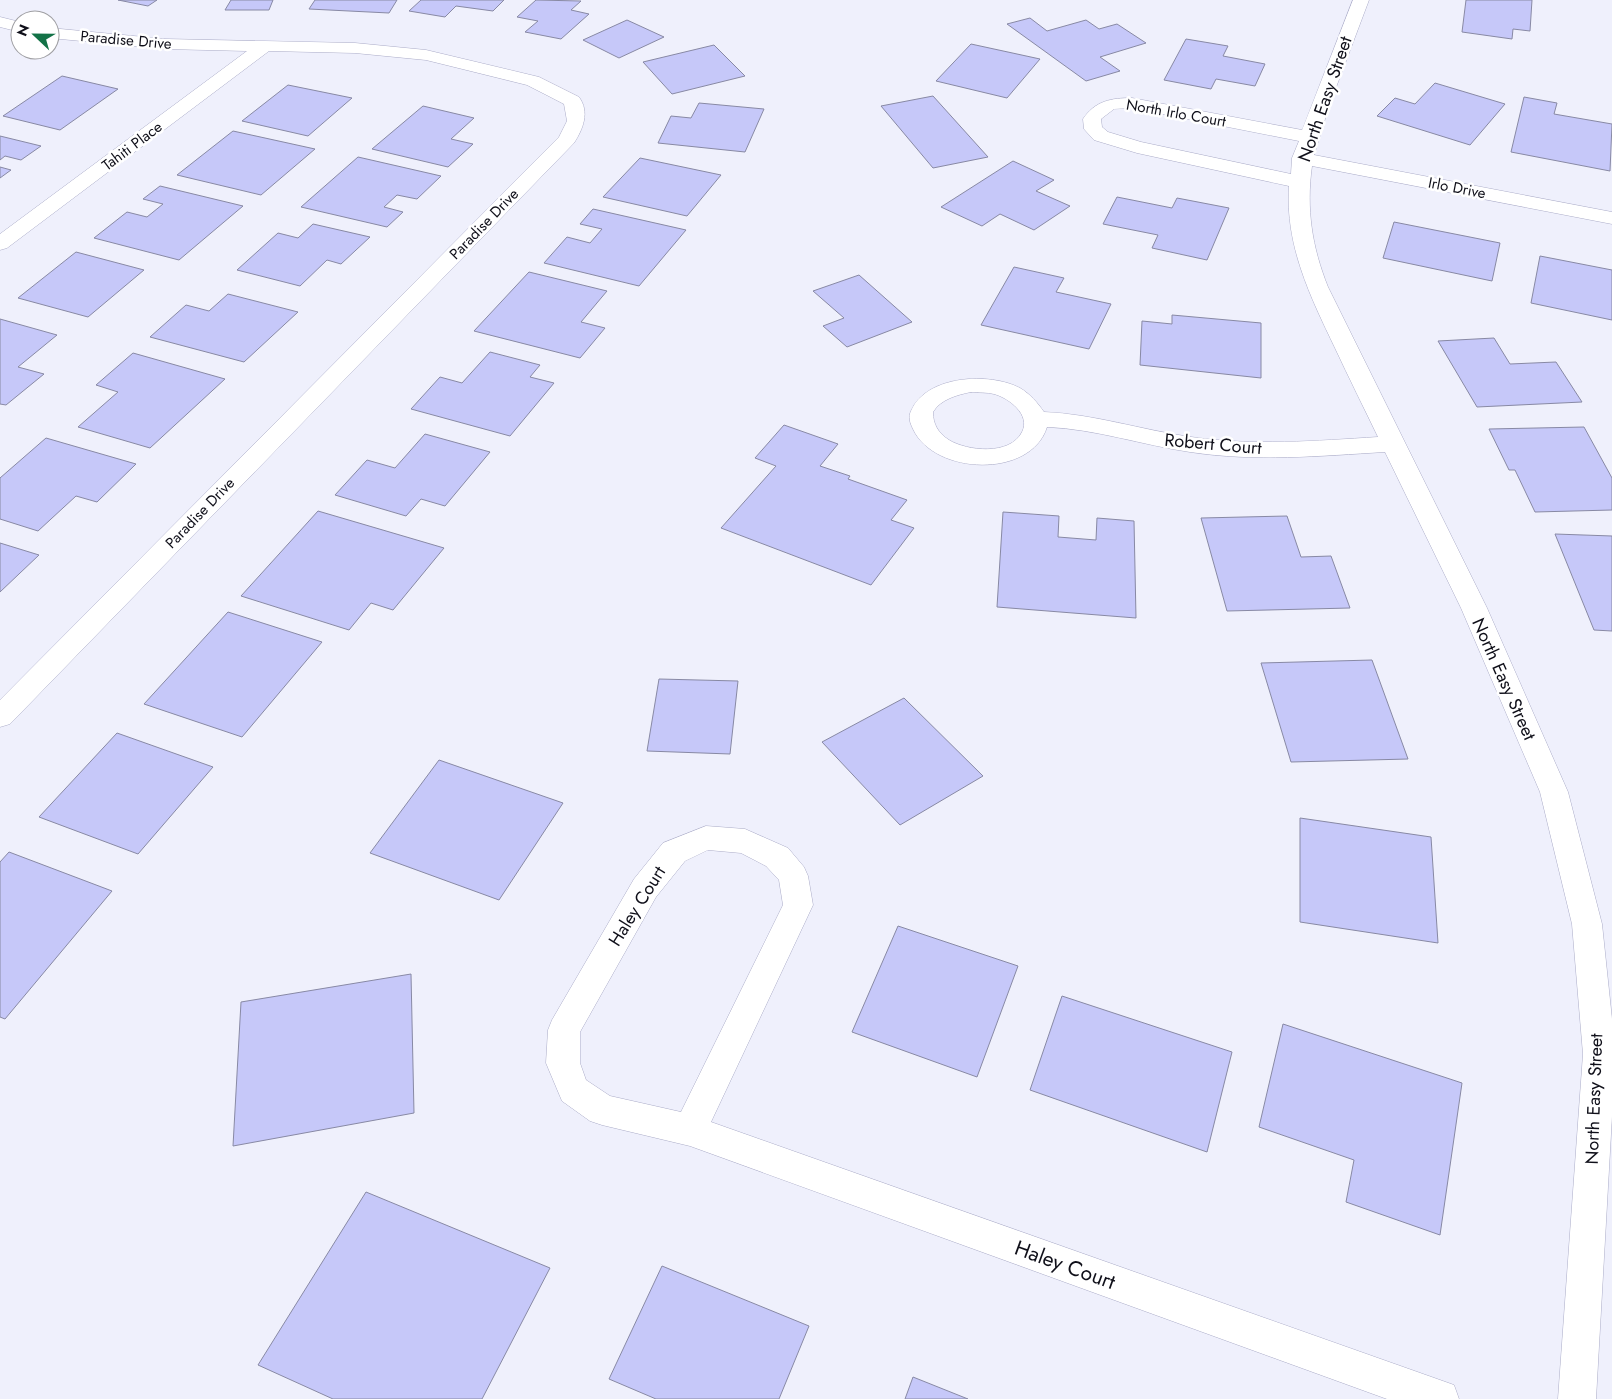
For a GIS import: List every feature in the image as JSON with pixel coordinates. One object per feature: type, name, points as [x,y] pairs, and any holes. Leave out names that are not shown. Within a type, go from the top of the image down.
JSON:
[{"type":"street","name":"North Easy Street","points":[[1361,0],[1303,159],[1298,216],[1311,272],[1327,310],[1474,608],[1554,792],[1587,924],[1606,1056],[1577,1399]]},
{"type":"street","name":"Paradise Drive","points":[[0,717],[567,139],[576,121],[573,101],[533,81],[426,55],[355,48],[165,44],[60,34]]},
{"type":"street","name":"Tahiti Place","points":[[0,244],[264,47]]},
{"type":"street","name":"North Irlo Court","points":[[1115,103],[1132,103],[1303,159],[1137,147],[1101,136],[1093,129],[1092,119],[1100,108],[1115,103]]},
{"type":"street","name":"Irlo Drive","points":[[1303,159],[1612,218]]},
{"type":"street","points":[[971,385],[989,386],[1006,390],[1021,398],[1031,408],[1036,419],[1035,431],[1027,442],[1014,451],[997,456],[977,457],[958,454],[941,446],[929,436],[922,425],[922,412],[928,402],[939,393],[954,387],[971,385]]},
{"type":"street","name":"Robert Court","points":[[1036,419],[1096,424],[1160,439],[1213,447],[1275,449],[1392,444]]},
{"type":"street","name":"Haley Court","points":[[690,1130],[798,905],[793,876],[777,856],[745,841],[706,838],[674,852],[644,888],[564,1030],[563,1063],[574,1090],[602,1110],[690,1130],[1440,1399]]},
{"type":"building","points":[[118,0],[157,0],[148,6]]},
{"type":"building","points":[[231,0],[273,0],[269,10],[225,10]]},
{"type":"building","points":[[315,0],[397,0],[389,13],[309,9]]},
{"type":"building","points":[[421,0],[504,0],[493,11],[456,6],[445,17],[409,11]]},
{"type":"building","points":[[536,0],[581,1],[571,10],[589,14],[561,39],[525,32],[538,21],[517,17]]},
{"type":"building","points":[[1466,0],[1532,0],[1530,31],[1513,29],[1512,39],[1462,32]]},
{"type":"building","points":[[1030,18],[1047,31],[1086,20],[1099,29],[1117,24],[1146,43],[1100,57],[1120,71],[1086,81],[1007,24]]},
{"type":"building","points":[[627,20],[664,37],[619,58],[583,40]]},
{"type":"building","points":[[1186,39],[1228,46],[1223,56],[1265,64],[1255,86],[1216,79],[1211,89],[1164,80]]},
{"type":"building","points":[[971,44],[1040,59],[1007,98],[936,81]]},
{"type":"building","points":[[714,45],[745,76],[672,94],[643,62]]},
{"type":"building","points":[[62,76],[118,89],[60,130],[3,116]]},
{"type":"building","points":[[1435,83],[1505,104],[1470,145],[1377,116],[1395,98],[1415,104]]},
{"type":"building","points":[[288,85],[352,98],[308,136],[242,121]]},
{"type":"building","points":[[933,96],[988,157],[933,168],[881,106]]},
{"type":"building","points":[[1524,97],[1557,103],[1554,114],[1612,124],[1610,171],[1511,152]]},
{"type":"building","points":[[699,103],[764,109],[745,152],[658,143],[671,116],[691,118]]},
{"type":"building","points":[[423,106],[474,118],[451,139],[473,144],[448,167],[372,149]]},
{"type":"building","points":[[233,131],[315,149],[261,195],[177,175]]},
{"type":"building","points":[[0,136],[41,146],[21,160],[5,156],[0,160]]},
{"type":"building","points":[[358,157],[441,176],[417,199],[397,195],[384,207],[403,212],[387,227],[301,207]]},
{"type":"building","points":[[640,158],[721,175],[687,216],[603,197]]},
{"type":"building","points":[[1013,161],[1054,180],[1036,191],[1070,206],[1034,230],[1000,214],[982,226],[941,207]]},
{"type":"building","points":[[0,167],[11,170],[0,178]]},
{"type":"building","points":[[160,186],[243,206],[179,260],[94,238],[127,212],[147,217],[163,204],[143,199]]},
{"type":"building","points":[[1117,197],[1172,208],[1177,198],[1229,208],[1207,260],[1152,248],[1158,235],[1103,224]]},
{"type":"building","points":[[593,209],[686,230],[639,286],[544,263],[567,237],[590,243],[602,229],[580,224]]},
{"type":"building","points":[[1394,222],[1500,243],[1492,281],[1383,258]]},
{"type":"building","points":[[313,224],[370,237],[341,264],[327,260],[300,286],[237,270],[278,233],[298,238]]},
{"type":"building","points":[[76,252],[144,270],[88,317],[18,298]]},
{"type":"building","points":[[1540,256],[1612,270],[1612,320],[1531,303]]},
{"type":"building","points":[[1014,267],[1064,278],[1056,292],[1111,304],[1089,349],[981,325]]},
{"type":"building","points":[[529,272],[607,291],[581,322],[605,328],[580,358],[474,331]]},
{"type":"building","points":[[859,275],[912,322],[847,347],[823,326],[844,318],[813,291]]},
{"type":"building","points":[[228,294],[298,312],[244,362],[150,337],[186,305],[209,311]]},
{"type":"building","points":[[1172,315],[1261,323],[1261,378],[1140,365],[1142,321],[1172,324]]},
{"type":"building","points":[[0,319],[57,335],[18,367],[44,374],[6,405],[0,404]]},
{"type":"building","points":[[1494,338],[1510,364],[1556,362],[1582,402],[1477,407],[1438,341]]},
{"type":"building","points":[[490,352],[540,365],[530,377],[554,383],[510,436],[411,409],[440,377],[462,383]]},
{"type":"building","points":[[133,353],[225,379],[150,448],[78,427],[118,392],[96,385]]},
{"type":"building","points":[[784,425],[838,444],[820,466],[850,476],[848,479],[907,500],[891,520],[914,528],[871,585],[721,528],[776,466],[755,458]]},
{"type":"building","points":[[1584,427],[1612,478],[1612,510],[1535,512],[1515,470],[1509,470],[1489,429]]},
{"type":"building","points":[[425,434],[490,452],[445,506],[421,499],[406,516],[335,495],[367,460],[395,468]]},
{"type":"building","points":[[46,438],[136,464],[97,502],[76,496],[38,531],[0,519],[0,478]]},
{"type":"building","points":[[318,511],[444,548],[393,610],[371,603],[349,630],[241,596]]},
{"type":"building","points":[[1003,512],[1059,516],[1058,537],[1096,540],[1097,518],[1134,521],[1136,618],[997,607]]},
{"type":"building","points":[[1287,516],[1301,557],[1331,556],[1350,608],[1227,611],[1201,518]]},
{"type":"building","points":[[1555,534],[1612,536],[1612,631],[1594,630]]},
{"type":"building","points":[[0,543],[39,555],[0,592]]},
{"type":"building","points":[[228,612],[322,642],[242,737],[144,704]]},
{"type":"building","points":[[1372,660],[1408,759],[1291,762],[1261,663]]},
{"type":"building","points":[[659,679],[738,681],[730,754],[647,751]]},
{"type":"building","points":[[904,698],[983,776],[900,825],[822,742]]},
{"type":"building","points":[[117,733],[213,767],[138,854],[39,817]]},
{"type":"building","points":[[439,760],[563,803],[499,900],[370,853]]},
{"type":"building","points":[[1300,818],[1431,837],[1438,943],[1300,922]]},
{"type":"building","points":[[9,852],[112,891],[5,1019],[0,1017],[0,862]]},
{"type":"building","points":[[898,926],[1018,966],[977,1077],[852,1032]]},
{"type":"building","points":[[411,974],[414,1113],[233,1146],[241,1002]]},
{"type":"building","points":[[1062,996],[1232,1052],[1207,1152],[1030,1090]]},
{"type":"building","points":[[1283,1024],[1462,1083],[1440,1235],[1346,1202],[1354,1160],[1259,1127]]},
{"type":"building","points":[[366,1192],[550,1268],[482,1399],[333,1399],[258,1365]]},
{"type":"building","points":[[662,1266],[809,1326],[779,1399],[656,1399],[609,1379]]},
{"type":"building","points":[[913,1377],[968,1399],[905,1399]]}]
